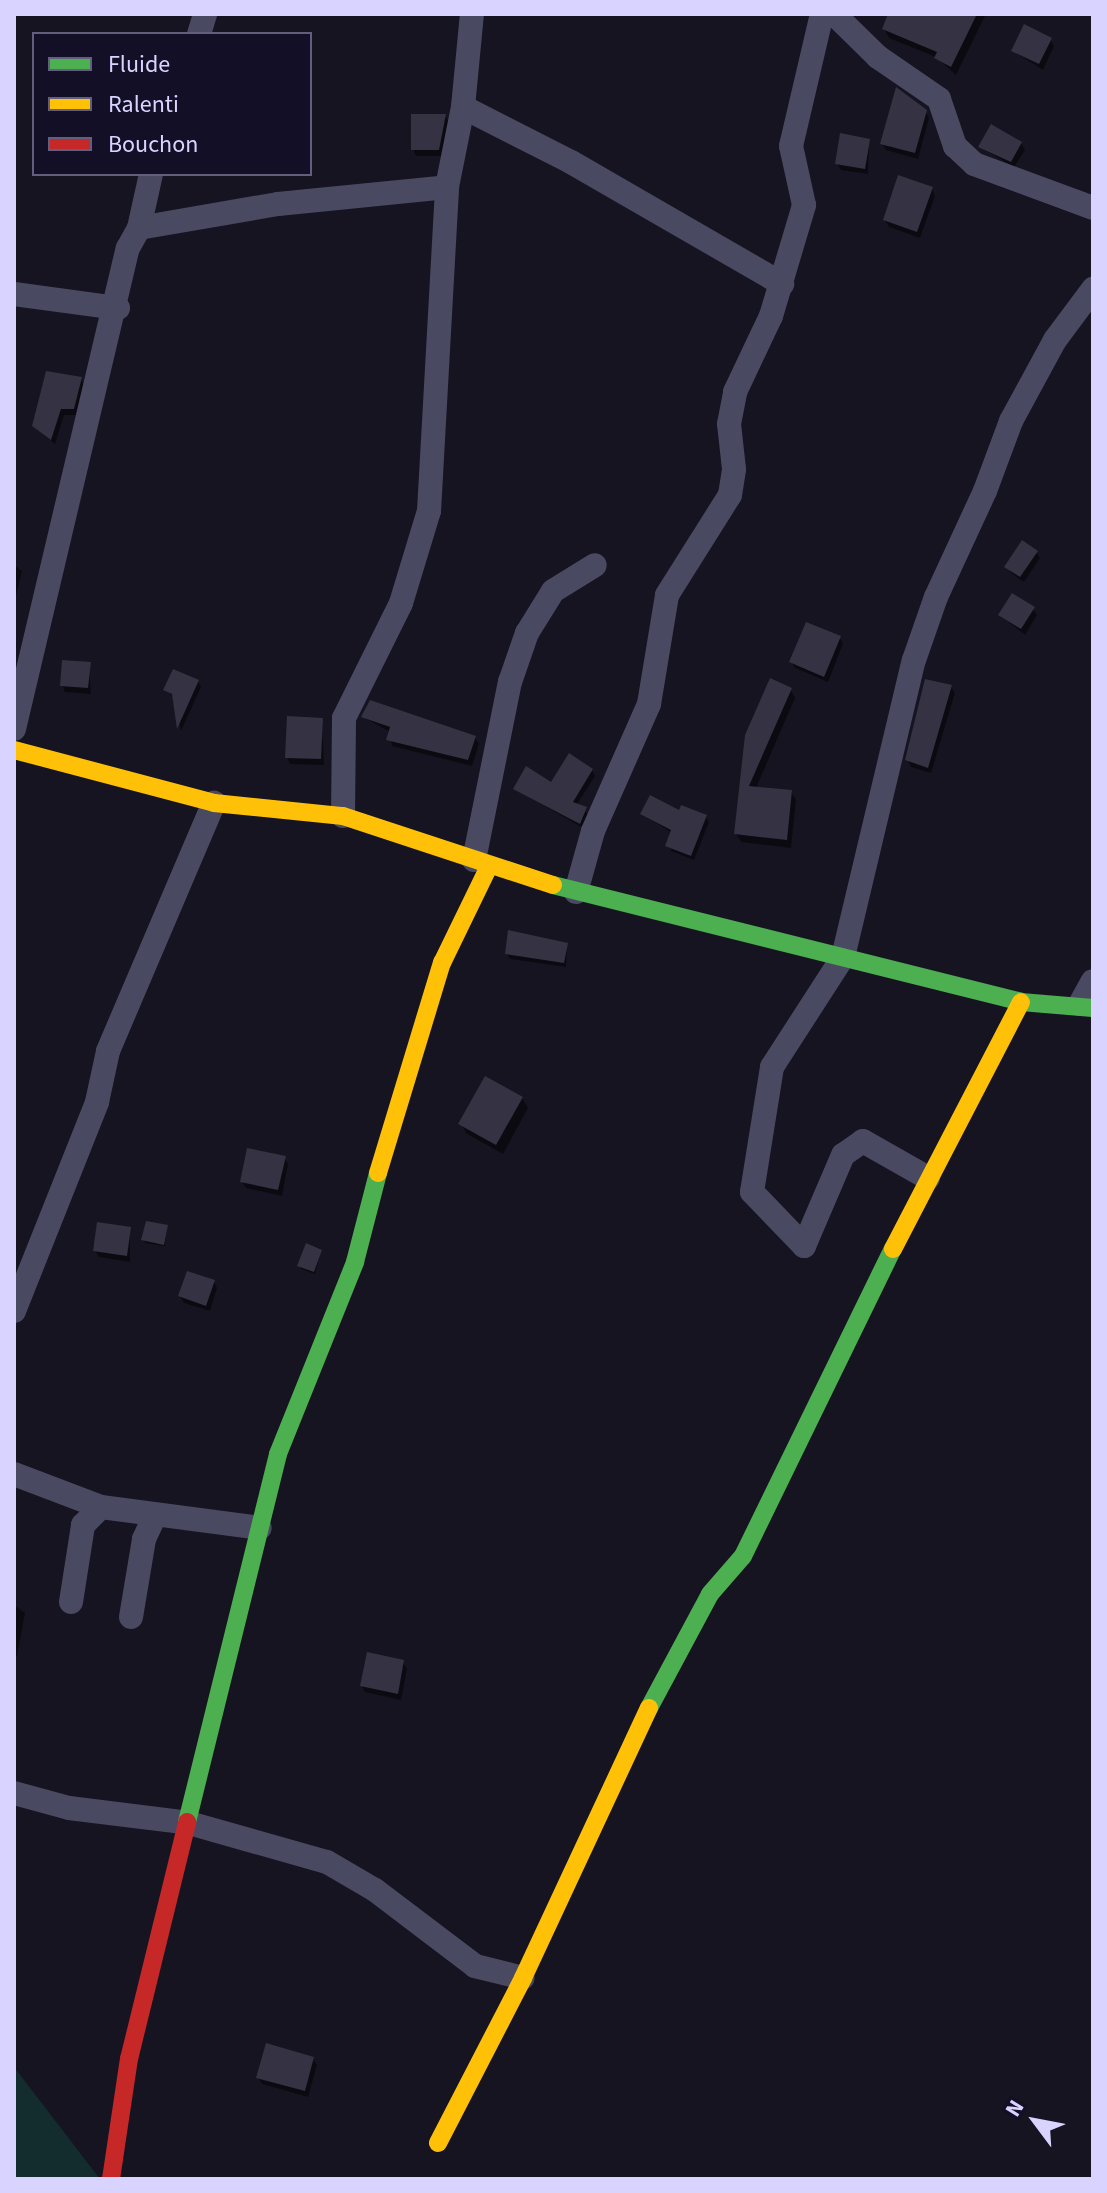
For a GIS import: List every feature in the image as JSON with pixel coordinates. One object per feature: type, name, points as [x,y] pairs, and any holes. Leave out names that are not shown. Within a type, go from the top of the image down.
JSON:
[{"type":"street","points":[[343,816],[344,718],[401,603],[429,511],[447,187],[463,107],[472,14]]},
{"type":"street","points":[[576,892],[593,831],[649,704],[667,595],[730,495],[734,469],[729,424],[735,392],[782,284],[804,205],[791,146],[795,115],[822,14]]},
{"type":"street","points":[[834,14],[878,57],[939,99],[955,146],[974,164],[1093,208]]},
{"type":"street","points":[[463,107],[571,162],[782,284]]},
{"type":"street","points":[[14,729],[118,308],[128,248],[139,228],[151,176]]},
{"type":"street","points":[[139,228],[294,202],[447,187]]},
{"type":"street","points":[[928,1178],[863,1141],[843,1155],[804,1246],[752,1192],[772,1067],[843,957],[914,660],[936,597],[1011,421],[1055,340],[1093,289]]},
{"type":"street","points":[[14,294],[118,308]]},
{"type":"street","points":[[111,2179],[129,2059],[278,1454],[355,1262],[388,1133],[442,963],[482,863],[510,682],[527,633],[553,591],[595,565]]},
{"type":"street","points":[[14,750],[214,803],[343,816],[576,892],[1021,1002],[1086,1006],[1093,981]]},
{"type":"street","points":[[14,1311],[97,1102],[108,1051],[214,803]]},
{"type":"street","points":[[438,2143],[523,1978],[670,1662],[710,1594],[743,1556],[928,1178],[1021,1002]]},
{"type":"street","points":[[14,1474],[101,1507],[260,1528]]},
{"type":"street","points":[[71,1602],[83,1525],[101,1507]]},
{"type":"street","points":[[131,1617],[144,1539],[155,1515]]},
{"type":"street","points":[[14,1793],[69,1808],[189,1823],[327,1862],[375,1890],[475,1966],[523,1978]]},
{"type":"green space","points":[[14,2067],[100,2179],[14,2179]]},
{"type":"building","points":[[888,14],[977,14],[951,67],[934,58],[937,52],[882,29]]},
{"type":"building","points":[[1024,24],[1052,38],[1039,64],[1011,51]]},
{"type":"building","points":[[896,87],[927,110],[915,153],[880,144]]},
{"type":"building","points":[[411,114],[446,114],[439,150],[411,150]]},
{"type":"building","points":[[991,124],[1022,142],[1011,162],[978,147]]},
{"type":"building","points":[[840,133],[870,139],[865,169],[835,164]]},
{"type":"building","points":[[898,175],[933,187],[917,232],[883,220]]},
{"type":"building","points":[[46,371],[82,377],[74,409],[61,409],[51,440],[32,426]]},
{"type":"building","points":[[1022,540],[1038,551],[1020,577],[1004,567]]},
{"type":"building","points":[[1012,593],[1035,607],[1021,629],[998,615]]},
{"type":"building","points":[[806,622],[841,636],[824,677],[789,662]]},
{"type":"building","points":[[62,660],[91,662],[88,688],[60,686]]},
{"type":"building","points":[[173,669],[199,680],[177,729],[172,694],[163,690]]},
{"type":"building","points":[[770,678],[792,688],[749,786],[792,790],[787,840],[734,834],[745,735]]},
{"type":"building","points":[[925,679],[952,685],[928,768],[905,760]]},
{"type":"building","points":[[370,700],[476,736],[468,760],[386,740],[390,727],[361,717]]},
{"type":"building","points":[[287,716],[323,718],[321,759],[285,758]]},
{"type":"building","points":[[569,753],[593,769],[573,802],[587,807],[580,824],[513,789],[526,766],[551,782]]},
{"type":"building","points":[[650,795],[679,810],[681,805],[707,815],[691,856],[665,846],[671,830],[640,814]]},
{"type":"building","points":[[508,930],[568,943],[564,963],[505,954]]},
{"type":"building","points":[[485,1076],[523,1097],[496,1145],[458,1124]]},
{"type":"building","points":[[247,1148],[286,1156],[278,1190],[240,1182]]},
{"type":"building","points":[[146,1221],[168,1225],[164,1245],[141,1240]]},
{"type":"building","points":[[97,1222],[131,1227],[127,1256],[93,1251]]},
{"type":"building","points":[[306,1243],[322,1250],[314,1272],[297,1266]]},
{"type":"building","points":[[187,1271],[215,1280],[206,1306],[178,1296]]},
{"type":"building","points":[[367,1652],[404,1660],[398,1694],[360,1686]]},
{"type":"building","points":[[266,2043],[314,2057],[305,2091],[256,2078]]},
{"type":"traffic: fast","points":[[553,885],[1021,1002],[1093,1008]]},
{"type":"traffic: fast","points":[[187,1822],[278,1454],[355,1262],[378,1173]]},
{"type":"traffic: fast","points":[[649,1708],[710,1594],[743,1556],[893,1249]]},
{"type":"traffic: slow","points":[[14,750],[214,803],[343,816],[553,885]]},
{"type":"traffic: slow","points":[[378,1173],[442,963],[489,866]]},
{"type":"traffic: slow","points":[[893,1249],[1021,1002]]},
{"type":"traffic: slow","points":[[438,2143],[523,1978],[649,1708]]},
{"type":"traffic: jam","points":[[111,2179],[129,2059],[187,1822]]}]
